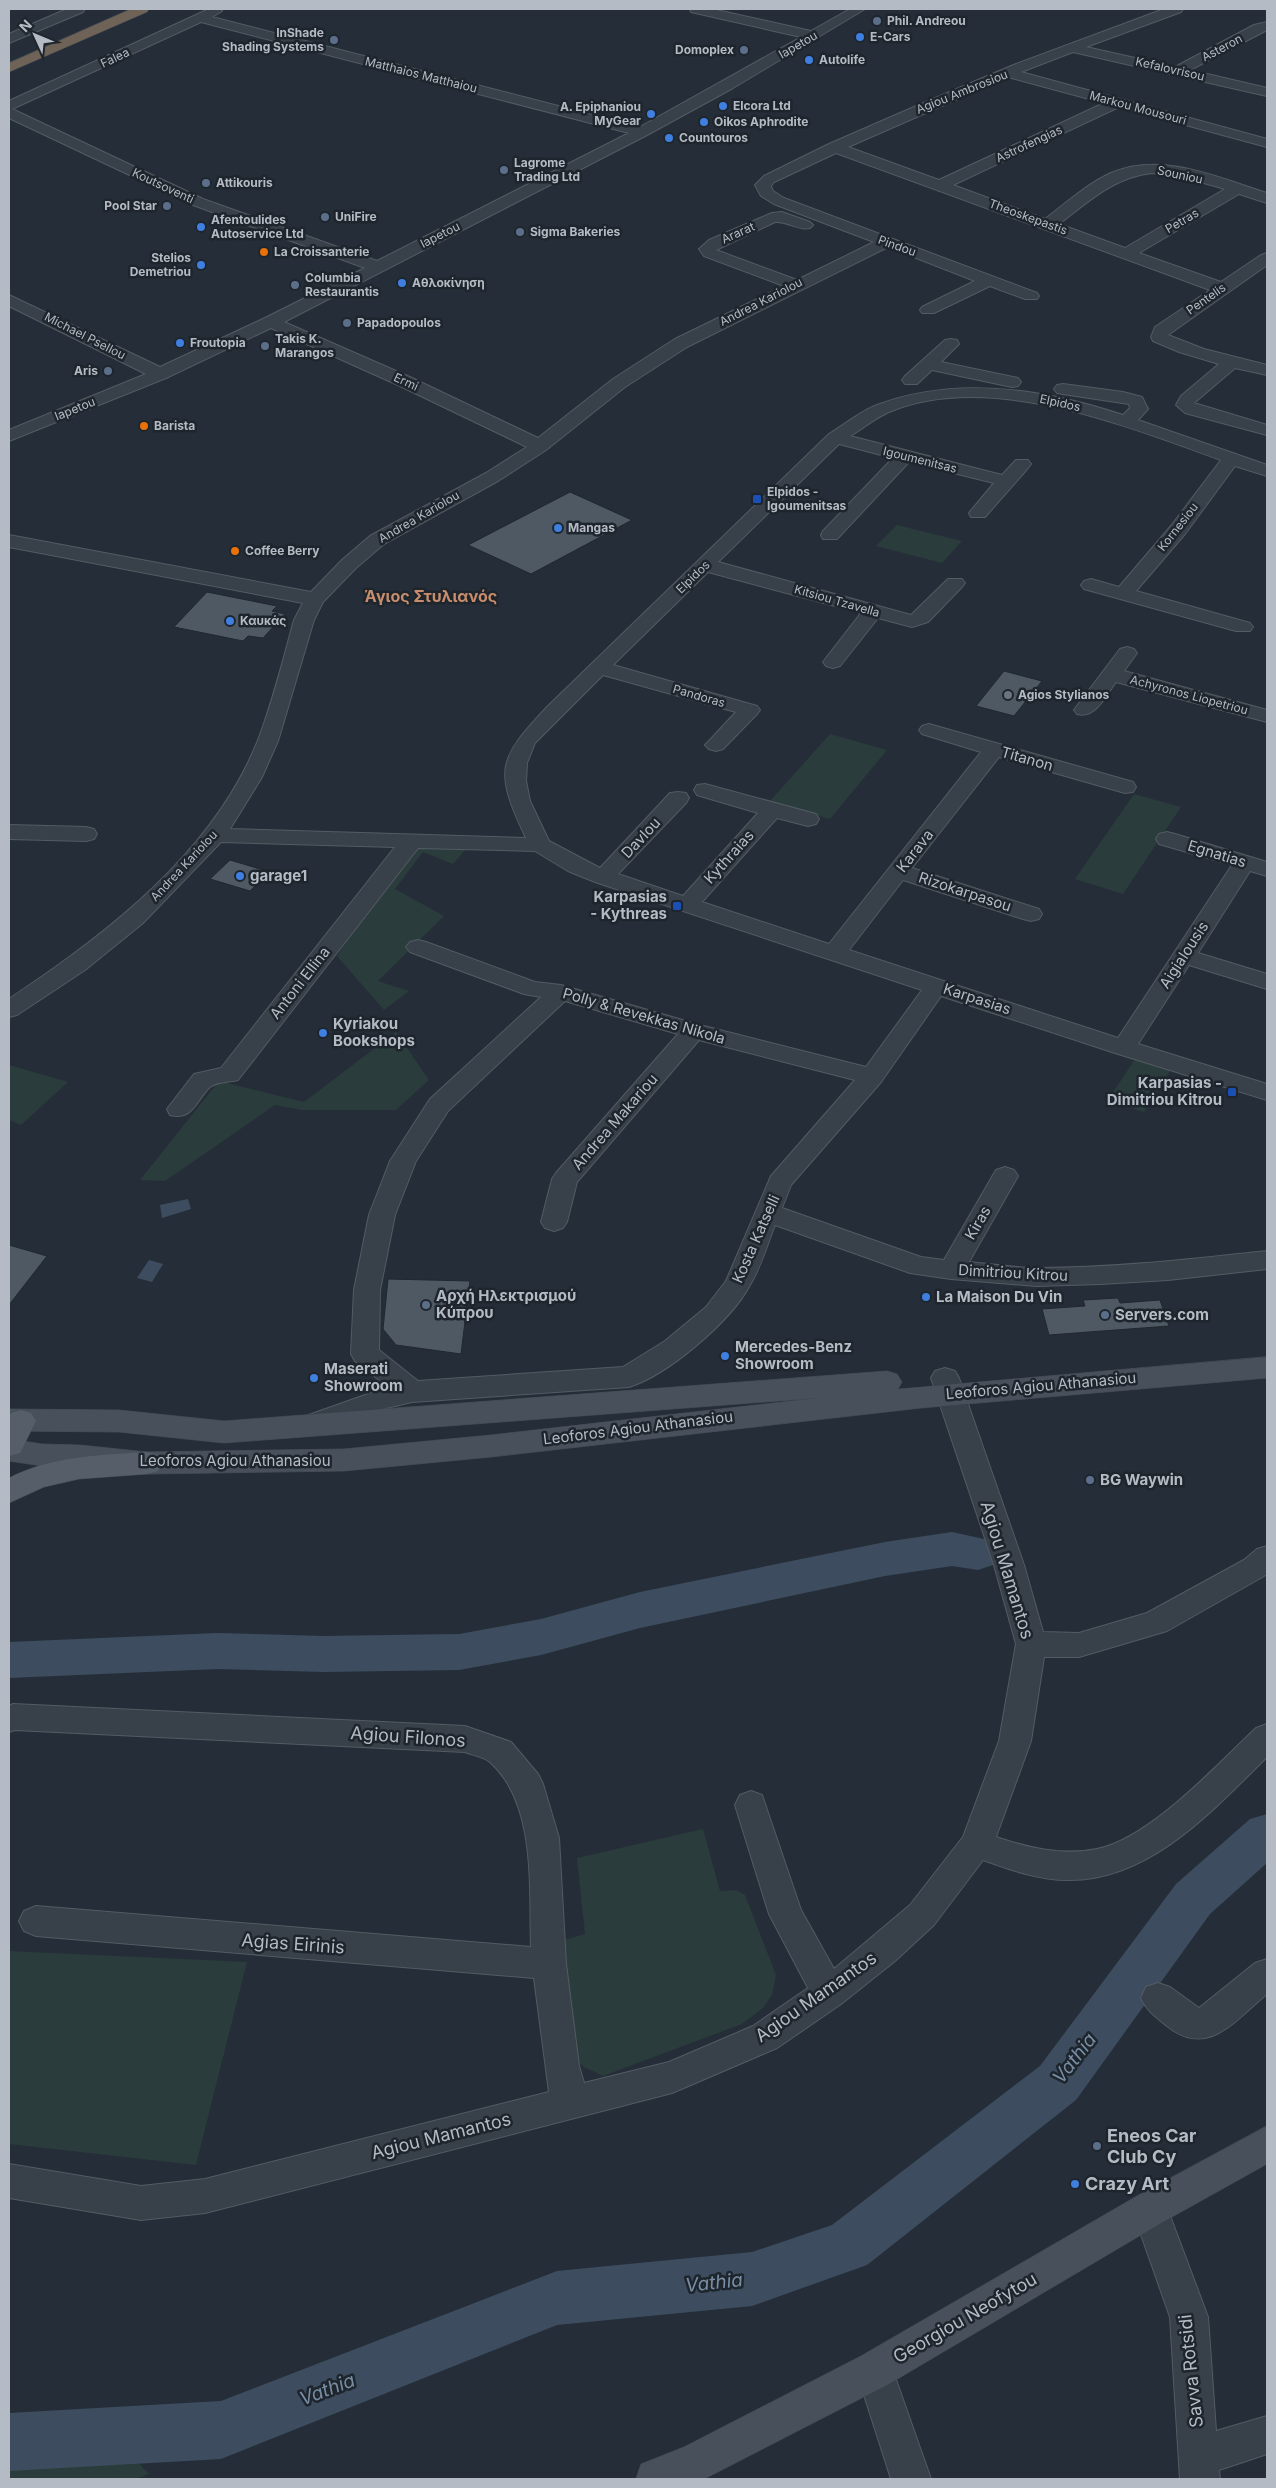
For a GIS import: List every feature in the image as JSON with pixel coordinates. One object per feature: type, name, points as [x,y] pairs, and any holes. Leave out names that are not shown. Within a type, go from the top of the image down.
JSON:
[{"type":"highway","points":[[9,57],[118,9]]},
{"type":"highway","points":[[9,70],[142,9]]},
{"type":"main road","name":"Leoforos Agiou Athanasiou","points":[[9,1450],[42,1455],[80,1456],[147,1463],[350,1459],[491,1446],[734,1417],[948,1386],[1267,1351]]},
{"type":"main road","name":"Leoforos Agiou Athanasiou","points":[[13,1428],[119,1421],[224,1432],[1267,1367]]},
{"type":"main road","points":[[9,1492],[37,1477],[79,1468],[147,1463]]},
{"type":"main road","name":"Georgiou Neofytou","points":[[656,2479],[698,2461],[875,2370],[1150,2209],[1267,2144]]},
{"type":"street","points":[[9,39],[78,9]]},
{"type":"street","name":"Falea","points":[[9,106],[220,9]]},
{"type":"street","points":[[696,9],[813,36]]},
{"type":"street","name":"Iapetou","points":[[9,436],[160,374],[271,322],[642,132],[859,9]]},
{"type":"street","name":"Agiou Ambrosiou","points":[[766,193],[763,185],[769,179],[834,147],[932,103],[1176,9]]},
{"type":"street","name":"Matthaios Matthaiou","points":[[200,18],[642,132]]},
{"type":"street","name":"Asteron","points":[[1178,71],[1267,26]]},
{"type":"street","name":"Kefalovrisou","points":[[1073,48],[1267,92]]},
{"type":"street","name":"Markou Mousouri","points":[[1008,73],[1267,142]]},
{"type":"street","name":"Astrofengias","points":[[941,185],[1117,103]]},
{"type":"street","name":"Koutsoventi","points":[[9,113],[198,202],[378,267]]},
{"type":"street","points":[[1252,138],[1267,131]]},
{"type":"street","name":"Theoskepastis","points":[[834,147],[1221,288]]},
{"type":"street","name":"Souniou","points":[[1048,224],[1117,176],[1133,170],[1165,170],[1267,198]]},
{"type":"street","name":"Petras","points":[[1127,253],[1236,189]]},
{"type":"street","name":"Pindou","points":[[766,193],[778,201],[1030,296]]},
{"type":"street","name":"Ararat","points":[[796,285],[710,253],[707,249],[715,243],[772,218],[782,217],[805,225]]},
{"type":"street","name":"Andrea Kariolou","points":[[9,1010],[77,964],[135,918],[215,835],[251,777],[268,741],[284,693],[304,620],[315,599],[349,564],[377,540],[492,477],[540,446],[619,383],[681,343],[886,242]]},
{"type":"street","name":"Pentelis","points":[[1231,362],[1170,343],[1159,337],[1161,330],[1267,258]]},
{"type":"street","points":[[928,310],[990,280]]},
{"type":"street","name":"Michael Psellou","points":[[9,300],[160,374]]},
{"type":"street","name":"Ermi","points":[[271,322],[406,382],[540,446]]},
{"type":"street","points":[[911,380],[951,344]]},
{"type":"street","points":[[1267,370],[1231,362],[1187,400],[1186,405],[1190,409],[1267,430]]},
{"type":"street","points":[[928,364],[1025,384],[1123,397],[1136,401],[1139,404],[1139,409],[1126,422]]},
{"type":"street","name":"Elpidos","points":[[540,845],[519,800],[515,780],[516,763],[526,741],[835,438],[854,422],[873,411],[927,396],[957,393],[990,393],[1034,397],[1074,405],[1267,471]]},
{"type":"street","name":"Igoumenitsas","points":[[835,438],[1006,481]]},
{"type":"street","points":[[830,535],[905,456]]},
{"type":"street","name":"Kornesiou","points":[[1123,594],[1178,530],[1231,459]]},
{"type":"street","points":[[978,513],[1022,464]]},
{"type":"street","points":[[9,541],[315,599]]},
{"type":"street","name":"Kitsiou Tzavella","points":[[706,565],[912,621],[921,618],[955,583]]},
{"type":"street","points":[[1091,585],[1243,627]]},
{"type":"street","points":[[833,662],[873,611]]},
{"type":"street","name":"Achyronos Liopetriou","points":[[1084,710],[1127,653]]},
{"type":"street","name":"Pandoras","points":[[602,668],[750,710],[716,745]]},
{"type":"street","name":"Achyronos Liopetriou","points":[[1111,674],[1267,716]]},
{"type":"street","name":"Titanon","points":[[929,730],[1125,787]]},
{"type":"street","name":"Karava","points":[[834,953],[994,749]]},
{"type":"street","points":[[705,790],[808,819]]},
{"type":"street","name":"Davlou","points":[[603,877],[678,798]]},
{"type":"street","name":"Kythraias","points":[[687,905],[772,810]]},
{"type":"street","points":[[9,832],[86,834]]},
{"type":"street","points":[[215,835],[540,845],[576,866],[687,905]]},
{"type":"street","name":"Egnatias","points":[[1166,839],[1267,869]]},
{"type":"street","name":"Antoni Ellina","points":[[179,1109],[203,1080],[229,1074],[411,842]]},
{"type":"street","name":"Aigialousis","points":[[1124,1048],[1245,862]]},
{"type":"street","name":"Rizokarpasou","points":[[899,871],[1031,914]]},
{"type":"street","name":"Karpasias","points":[[687,905],[937,985],[1124,1048],[1267,1092]]},
{"type":"street","name":"Polly & Revekkas Nikola","points":[[418,947],[532,989],[560,992],[694,1031],[872,1076]]},
{"type":"street","points":[[1184,956],[1267,982]]},
{"type":"street","name":"Kosta Katselli","points":[[304,1427],[377,1400],[412,1392],[629,1377],[675,1348],[716,1314],[738,1284],[780,1182],[872,1076],[937,985]]},
{"type":"street","points":[[412,1392],[364,1354],[367,1290],[382,1215],[404,1161],[439,1105],[560,992]]},
{"type":"street","name":"Andrea Makariou","points":[[554,1222],[565,1179],[694,1031]]},
{"type":"street","name":"Kiras","points":[[951,1270],[1005,1176]]},
{"type":"street","name":"Dimitriou Kitrou","points":[[768,1213],[919,1266],[951,1270],[1036,1277],[1100,1275],[1168,1271],[1267,1260]]},
{"type":"street","name":"Agiou Mamantos","points":[[9,2181],[142,2203],[205,2196],[672,2077],[765,2037],[829,1992],[883,1950],[922,1915],[977,1844],[1015,1741],[1031,1644],[1009,1565],[948,1386]]},
{"type":"street","points":[[1031,1644],[1079,1645],[1156,1622],[1254,1568],[1267,1557]]},
{"type":"street","name":"Agiou Filonos","points":[[9,1719],[14,1716],[466,1739],[500,1750],[527,1784],[543,1838],[549,1964],[562,2066],[567,2084],[567,2104]]},
{"type":"street","points":[[977,1844],[1017,1859],[1061,1866],[1099,1864],[1139,1847],[1189,1810],[1267,1737]]},
{"type":"street","points":[[751,1805],[786,1914],[829,1992]]},
{"type":"street","name":"Agias Eirinis","points":[[36,1921],[549,1964]]},
{"type":"street","points":[[1158,1998],[1189,2023],[1205,2024],[1267,1974]]},
{"type":"street","name":"Savva Rotsidi","points":[[1150,2209],[1189,2317],[1200,2468]]},
{"type":"street","points":[[875,2370],[911,2479]]},
{"type":"street","points":[[1200,2468],[1267,2435]]},
{"type":"shaded area","points":[[897,525],[962,541],[942,563],[876,546]]},
{"type":"shaded area","points":[[830,734],[887,750],[830,819],[770,801]]},
{"type":"shaded area","points":[[1134,794],[1181,807],[1123,894],[1075,879]]},
{"type":"shaded area","points":[[446,845],[473,847],[465,850],[453,864],[423,852],[395,889],[444,916],[378,981],[409,991],[384,1010],[337,956],[406,851]]},
{"type":"shaded area","points":[[396,1032],[429,1080],[396,1110],[302,1110],[275,1105],[165,1181],[140,1180],[219,1081],[304,1102]]},
{"type":"shaded area","points":[[1135,1059],[1170,1071],[1144,1112],[1108,1100]]},
{"type":"shaded area","points":[[9,1065],[68,1082],[21,1125],[9,1120]]},
{"type":"shaded area","points":[[703,1829],[720,1891],[736,1890],[745,1895],[776,1975],[772,1995],[763,2008],[742,2024],[603,2076],[584,2067],[572,2057],[561,1941],[585,1934],[577,1858]]},
{"type":"shaded area","points":[[9,1951],[247,1962],[196,2165],[9,2144]]},
{"type":"shaded area","points":[[124,2448],[149,2474],[135,2479],[9,2479],[9,2458]]},
{"type":"water","points":[[188,1199],[191,1209],[162,1218],[160,1205]]},
{"type":"water","points":[[149,1260],[163,1264],[152,1282],[137,1278]]},
{"type":"building","name":"Mangas","points":[[570,492],[632,520],[531,574],[468,545]]},
{"type":"building","name":"Καυκάς","points":[[207,592],[277,606],[272,611],[285,614],[263,638],[248,636],[243,641],[174,627]]},
{"type":"building","name":"Agios Stylianos","points":[[1004,671],[1042,681],[1014,716],[976,706]]},
{"type":"building","name":"garage1","points":[[230,860],[270,872],[250,891],[210,879]]},
{"type":"building","points":[[9,1245],[47,1256],[9,1305]]},
{"type":"building","name":"Αρχή Ηλεκτρισμού Κύπρου","points":[[388,1279],[470,1281],[461,1354],[396,1345],[383,1329]]},
{"type":"building","name":"Servers.com","points":[[1118,1298],[1120,1303],[1160,1300],[1169,1326],[1049,1335],[1042,1309],[1085,1306],[1083,1300]]},
{"type":"waterway","points":[[9,1660],[217,1651],[323,1654],[459,1652],[541,1637],[640,1610],[885,1559],[952,1549],[978,1553]]},
{"type":"waterway","name":"Vathia","points":[[9,2442],[221,2430],[557,2298],[752,2279],[848,2246],[1058,2083],[1193,1899],[1267,1834]]},
{"type":"place","name":"Phil. Andreou","points":[[877,21]]},
{"type":"place","name":"E-Cars","points":[[860,37]]},
{"type":"place","name":"InShade Shading Systems","points":[[334,40]]},
{"type":"place","name":"Domoplex","points":[[744,50]]},
{"type":"place","name":"Autolife","points":[[809,60]]},
{"type":"place","name":"Elcora Ltd","points":[[723,106]]},
{"type":"place","name":"A. Epiphaniou MyGear","points":[[651,114]]},
{"type":"place","name":"Oikos Aphrodite","points":[[704,122]]},
{"type":"place","name":"Countouros","points":[[669,138]]},
{"type":"place","name":"Lagrome Trading Ltd","points":[[504,170]]},
{"type":"place","name":"Attikouris","points":[[206,183]]},
{"type":"place","name":"Pool Star","points":[[167,206]]},
{"type":"place","name":"UniFire","points":[[325,217]]},
{"type":"place","name":"Afentoulides Autoservice Ltd","points":[[201,227]]},
{"type":"place","name":"Sigma Bakeries","points":[[520,232]]},
{"type":"place","name":"La Croissanterie","points":[[264,252]]},
{"type":"place","name":"Stelios Demetriou","points":[[201,265]]},
{"type":"place","name":"Αθλοκίνηση","points":[[402,283]]},
{"type":"place","name":"Columbia Restaurantis","points":[[295,285]]},
{"type":"place","name":"Papadopoulos","points":[[347,323]]},
{"type":"place","name":"Froutopia","points":[[180,343]]},
{"type":"place","name":"Takis K. Marangos","points":[[265,346]]},
{"type":"place","name":"Aris","points":[[108,371]]},
{"type":"place","name":"Barista","points":[[144,426]]},
{"type":"place","name":"Elpidos - Igoumenitsas","points":[[757,499]]},
{"type":"place","name":"Mangas","points":[[558,528]]},
{"type":"place","name":"Coffee Berry","points":[[235,551]]},
{"type":"place","name":"Καυκάς","points":[[230,621]]},
{"type":"place","name":"Agios Stylianos","points":[[1008,695]]},
{"type":"place","name":"garage1","points":[[240,876]]},
{"type":"place","name":"Karpasias - Kythreas","points":[[677,906]]},
{"type":"place","name":"Kyriakou Bookshops","points":[[323,1033]]},
{"type":"place","name":"Karpasias - Dimitriou Kitrou","points":[[1232,1092]]},
{"type":"place","name":"La Maison Du Vin","points":[[926,1297]]},
{"type":"place","name":"Αρχή Ηλεκτρισμού Κύπρου","points":[[426,1305]]},
{"type":"place","name":"Servers.com","points":[[1105,1315]]},
{"type":"place","name":"Mercedes-Benz Showroom","points":[[725,1356]]},
{"type":"place","name":"Maserati Showroom","points":[[314,1378]]},
{"type":"place","name":"BG Waywin","points":[[1090,1480]]},
{"type":"place","name":"Eneos Car Club Cy","points":[[1097,2146]]},
{"type":"place","name":"Crazy Art","points":[[1075,2184]]},
{"type":"district","name":"Άγιος Στυλιανός","points":[[431,596]]}]
